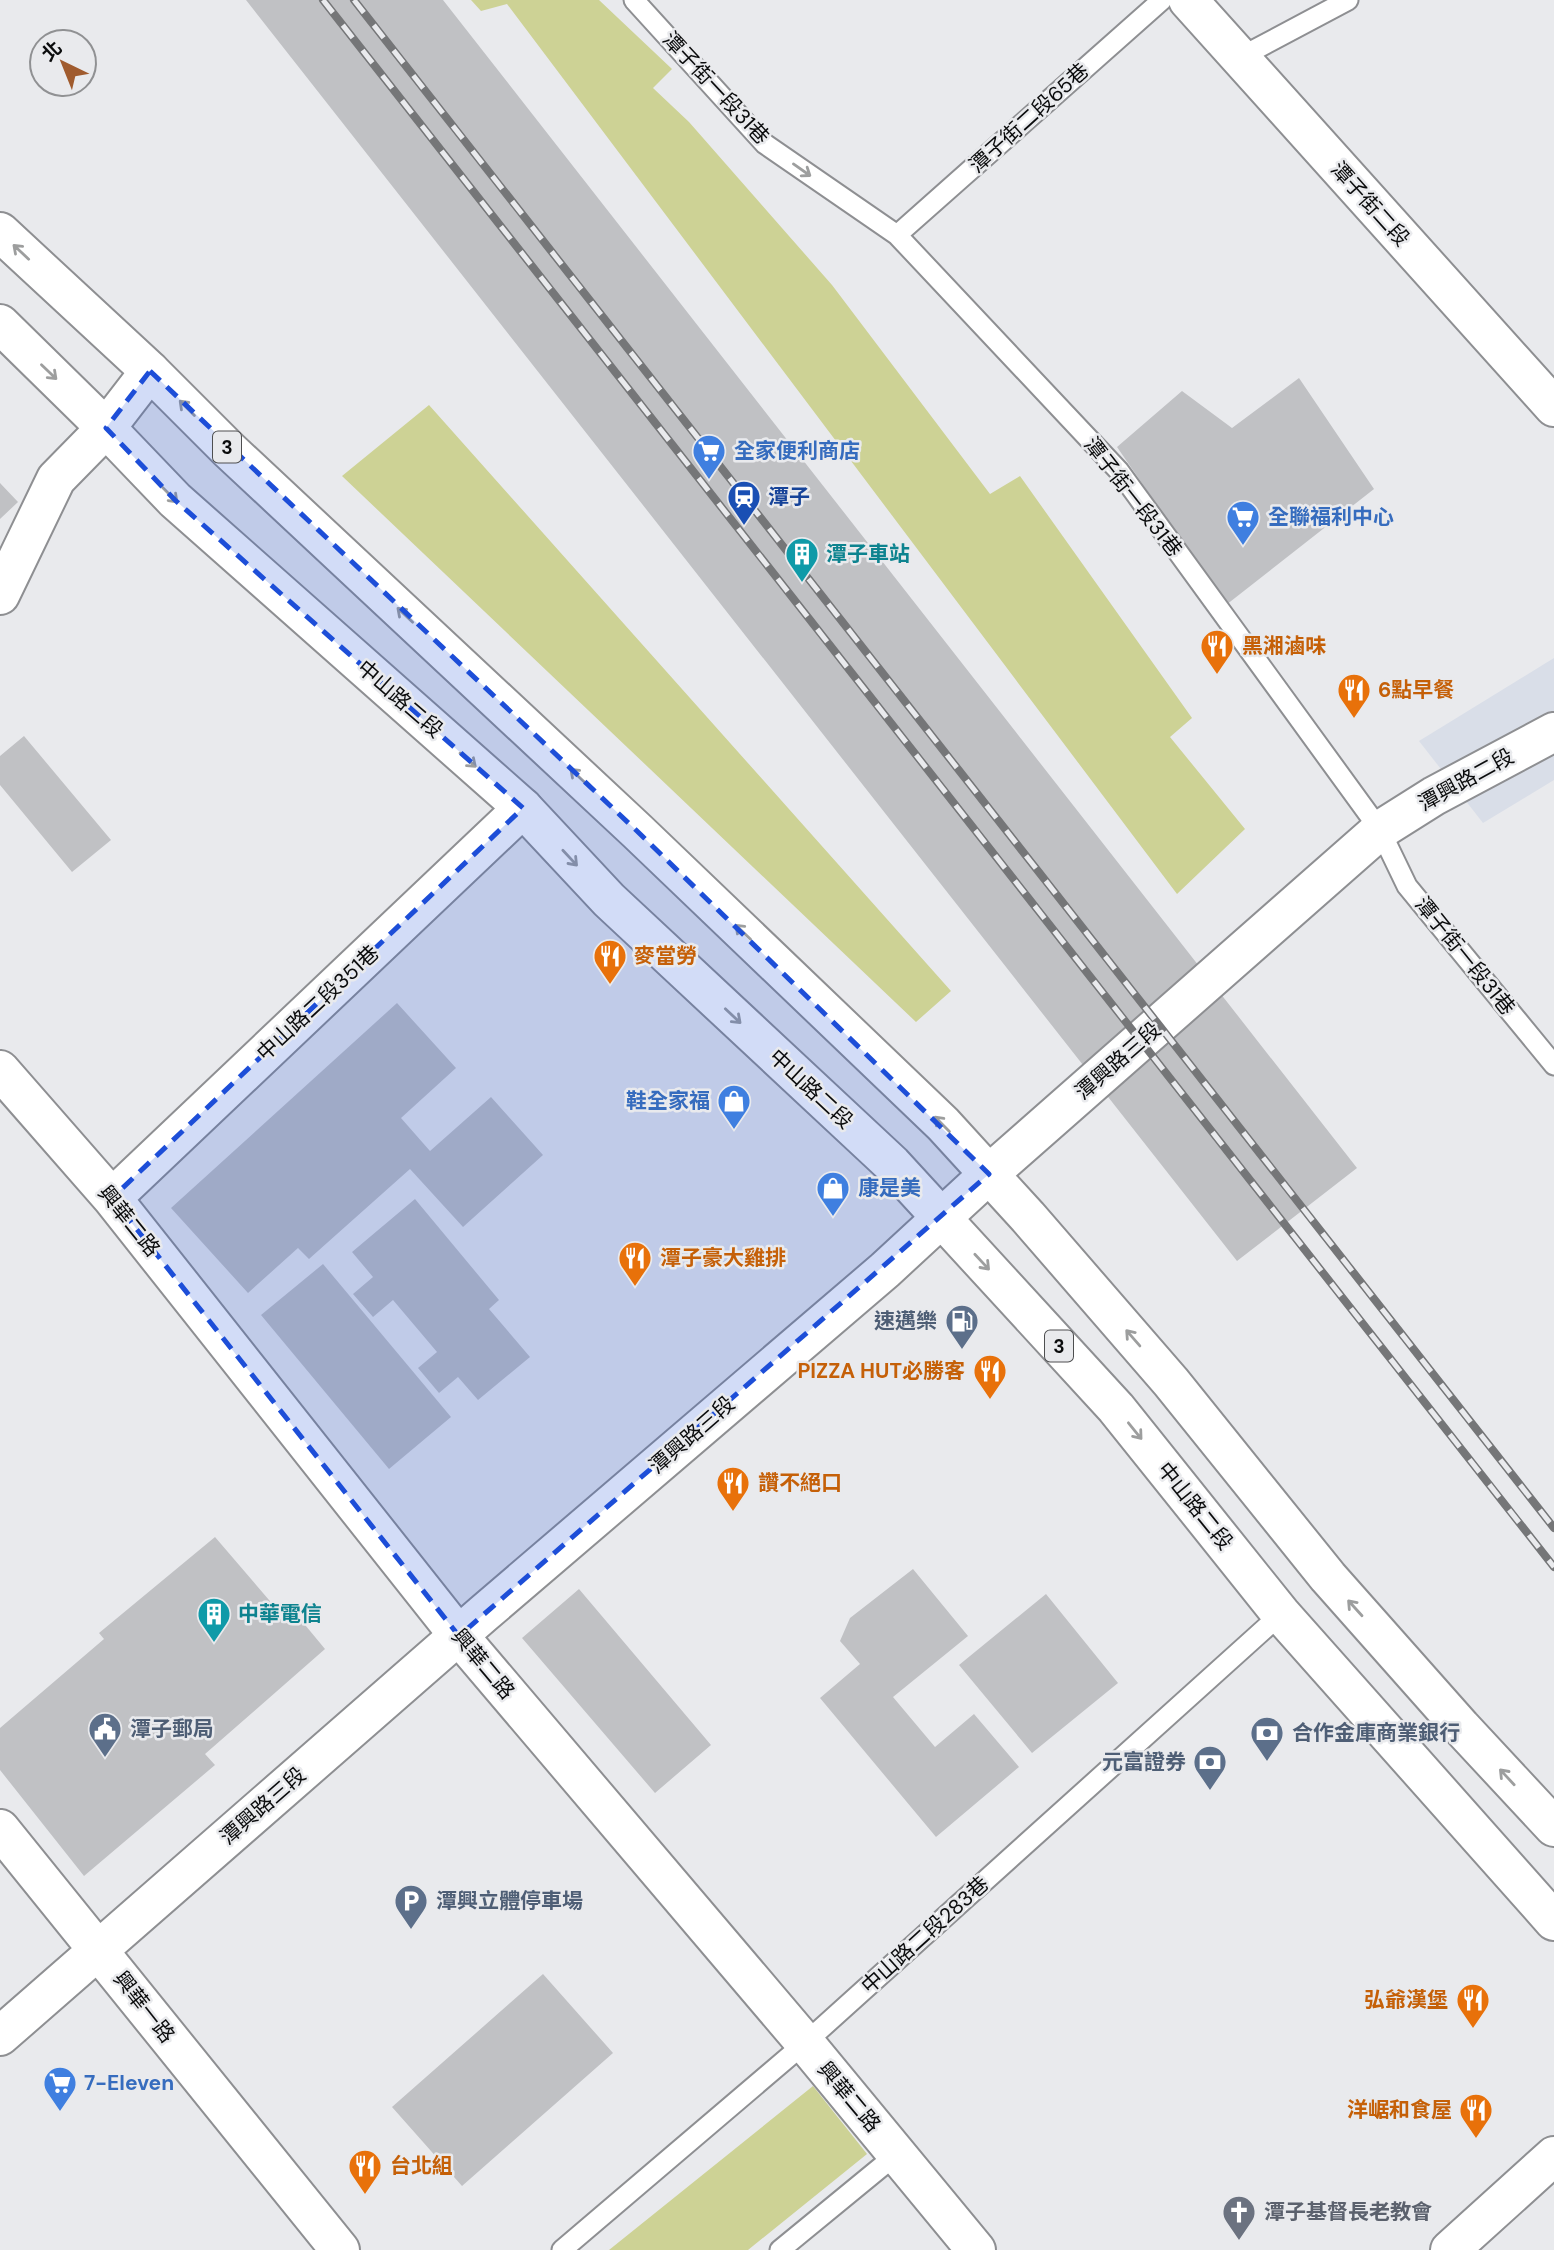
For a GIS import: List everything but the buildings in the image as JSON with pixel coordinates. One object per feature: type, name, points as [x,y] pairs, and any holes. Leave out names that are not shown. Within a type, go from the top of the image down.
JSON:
[{"type":"street","name":"潭子街二段","points":[[1188,0],[1554,407]]},
{"type":"street","name":"3","points":[[0,232],[126,351],[150,370],[229,450],[647,841],[943,1124],[1171,1382],[1328,1577],[1554,1827]]},
{"type":"street","name":"中山路二段","points":[[0,324],[175,500],[523,808],[609,900],[892,1164],[1116,1408],[1281,1614],[1554,1921]]},
{"type":"street","points":[[0,595],[56,479],[106,428],[150,370]]},
{"type":"street","name":"潭興路二段","points":[[1380,830],[1434,796],[1554,732]]},
{"type":"street","name":"中山路二段351巷","points":[[112,1198],[523,808]]},
{"type":"street","name":"潭興路三段","points":[[0,2036],[885,1270],[989,1174],[1380,830]]},
{"type":"street","name":"興華二路","points":[[0,1070],[112,1198],[459,1636],[976,2250]]},
{"type":"street","name":"興華一路","points":[[0,1829],[340,2250]]},
{"type":"street","points":[[1450,2250],[1554,2156]]},
{"type":"lane","name":"潭子街一段31巷","points":[[634,0],[765,144],[897,235],[1119,471],[1380,830],[1408,886],[1554,1065]]},
{"type":"lane","name":"潭子街二段65巷","points":[[897,235],[1162,0]]},
{"type":"lane","points":[[1239,58],[1348,0]]},
{"type":"lane","name":"中山路二段283巷","points":[[562,2250],[804,2043],[1281,1614]]},
{"type":"lane","points":[[779,2250],[897,2154]]},
{"type":"highlighted area","points":[[150,371],[637,831],[989,1174],[459,1636],[112,1198],[523,808],[175,500],[106,428]]},
{"type":"shaded area","points":[[1554,658],[1554,780],[1483,823],[1419,741]]},
{"type":"green space","points":[[471,0],[599,0],[672,69],[653,88],[689,122],[832,285],[990,494],[1020,476],[1192,718],[1170,737],[1245,829],[1177,894],[507,4],[481,11]]},
{"type":"green space","points":[[429,405],[951,991],[916,1022],[342,476]]},
{"type":"green space","points":[[813,2086],[867,2154],[748,2250],[609,2250]]},
{"type":"railway","points":[[323,0],[1554,1567]]},
{"type":"railway","points":[[354,0],[1554,1528]]},
{"type":"place","name":"全家便利商店","points":[[709,481]]},
{"type":"place","name":"潭子","points":[[744,527]]},
{"type":"place","name":"全聯福利中心","points":[[1243,547]]},
{"type":"place","name":"潭子車站","points":[[802,584]]},
{"type":"place","name":"黑湘滷味","points":[[1217,676]]},
{"type":"place","name":"6點早餐","points":[[1354,720]]},
{"type":"place","name":"麥當勞","points":[[610,986]]},
{"type":"place","name":"鞋全家福","points":[[734,1131]]},
{"type":"place","name":"康是美","points":[[833,1218]]},
{"type":"place","name":"潭子豪大雞排","points":[[635,1288]]},
{"type":"place","name":"速邁樂","points":[[962,1351]]},
{"type":"place","name":"PIZZA HUT必勝客","points":[[990,1401]]},
{"type":"place","name":"讚不絕口","points":[[733,1513]]},
{"type":"place","name":"中華電信","points":[[214,1644]]},
{"type":"place","name":"潭子郵局","points":[[105,1759]]},
{"type":"place","name":"合作金庫商業銀行","points":[[1267,1763]]},
{"type":"place","name":"元富證券","points":[[1210,1792]]},
{"type":"place","name":"潭興立體停車場","points":[[411,1931]]},
{"type":"place","name":"弘爺漢堡","points":[[1473,2030]]},
{"type":"place","name":"7-Eleven","points":[[60,2113]]},
{"type":"place","name":"洋崌和食屋","points":[[1476,2140]]},
{"type":"place","name":"台北組","points":[[365,2196]]},
{"type":"place","name":"潭子基督長老教會","points":[[1239,2242]]}]
